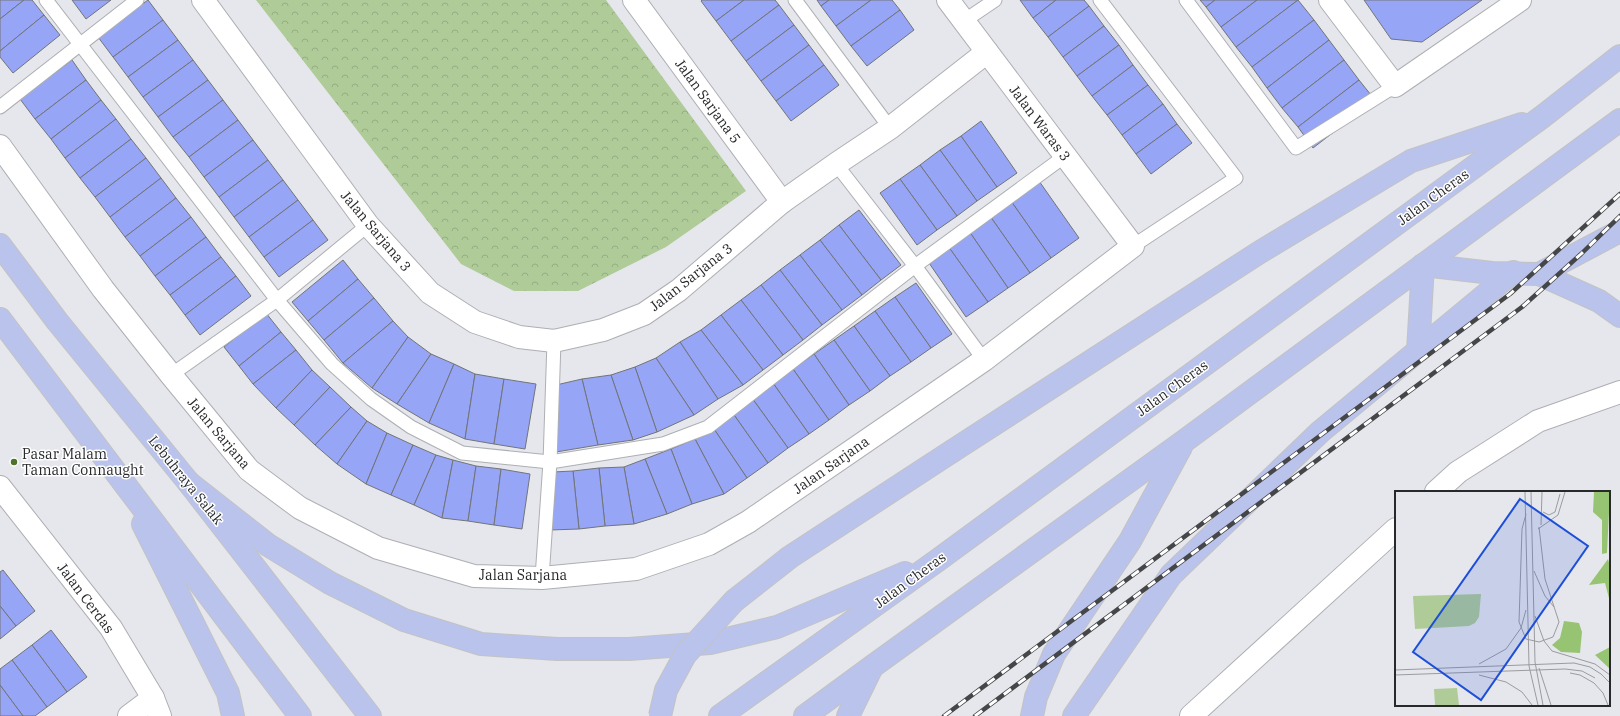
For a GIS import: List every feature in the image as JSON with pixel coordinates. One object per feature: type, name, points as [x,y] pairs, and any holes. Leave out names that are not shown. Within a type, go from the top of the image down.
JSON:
[{"type":"highway","name":"Jalan Cheras","points":[[720,716],[938,560],[1542,117],[1620,56]]},
{"type":"highway","points":[[660,716],[666,690],[685,655],[734,601],[790,557],[1260,252],[1411,161],[1542,117]]},
{"type":"highway","points":[[805,716],[1183,442],[1620,120]]},
{"type":"highway","points":[[1539,274],[1620,231]]},
{"type":"highway","name":"Lebuhraya Salak","points":[[0,245],[57,321],[189,483],[370,716]]},
{"type":"highway","points":[[1423,265],[1492,273],[1513,272],[1539,274],[1599,301],[1620,316]]},
{"type":"highway","points":[[1418,351],[1423,265]]},
{"type":"highway","points":[[1074,716],[1171,575],[1320,432],[1513,272]]},
{"type":"highway","points":[[0,319],[300,716]]},
{"type":"highway","points":[[1032,716],[1036,697],[1054,654],[1130,541],[1183,442]]},
{"type":"highway","points":[[118,474],[228,693],[233,716]]},
{"type":"highway","points":[[189,483],[268,545],[330,583],[404,620],[481,644],[557,649],[629,649],[710,643],[777,627],[938,560]]},
{"type":"highway","points":[[848,716],[873,666]]},
{"type":"street","name":"Jalan Sarjana 3","points":[[203,0],[368,225],[430,294],[475,322],[519,337],[554,341],[603,330],[644,314],[679,290],[782,202],[890,128],[988,52]]},
{"type":"street","name":"Jalan Sarjana 5","points":[[634,0],[782,202]]},
{"type":"street","name":"Jalan Waras 3","points":[[948,0],[1133,246]]},
{"type":"street","points":[[1330,0],[1395,86],[1520,0]]},
{"type":"street","name":"Jalan Sarjana","points":[[0,146],[104,289],[171,375],[249,470],[300,508],[378,548],[474,576],[542,578],[636,569],[709,544],[760,514],[984,360],[1133,246]]},
{"type":"street","points":[[1437,491],[1458,472],[1538,421],[1620,392]]},
{"type":"street","name":"Jalan Cerdas","points":[[3,496],[111,628],[156,707]]},
{"type":"street","points":[[1191,716],[1395,530]]},
{"type":"street","points":[[130,716],[156,707]]},
{"type":"lane","points":[[46,0],[277,300],[332,364],[371,400],[411,428],[462,453],[550,462],[663,444],[708,427],[916,266],[1065,156]]},
{"type":"lane","points":[[0,107],[137,0]]},
{"type":"lane","points":[[795,0],[890,128]]},
{"type":"lane","points":[[964,21],[995,0]]},
{"type":"lane","points":[[1100,0],[1236,178],[1133,246]]},
{"type":"lane","points":[[1186,0],[1296,148],[1395,86]]},
{"type":"lane","points":[[836,164],[916,266],[984,360]]},
{"type":"lane","points":[[171,375],[277,300],[368,225]]},
{"type":"lane","points":[[542,578],[550,462],[554,341]]},
{"type":"green space","points":[[256,0],[606,0],[746,191],[666,247],[578,291],[514,291],[461,264]]},
{"type":"building","points":[[0,0],[24,0],[0,19]]},
{"type":"building","points":[[24,0],[32,0],[44,15],[0,51],[0,19]]},
{"type":"building","points":[[72,0],[111,0],[86,19]]},
{"type":"building","points":[[148,0],[163,20],[113,57],[98,37]]},
{"type":"building","points":[[744,0],[716,21],[701,1]]},
{"type":"building","points":[[744,0],[775,0],[779,5],[731,41],[716,21]]},
{"type":"building","points":[[817,0],[829,0],[821,6]]},
{"type":"building","points":[[829,0],[871,0],[836,26],[821,6]]},
{"type":"building","points":[[871,0],[892,0],[900,10],[851,46],[836,26]]},
{"type":"building","points":[[1020,0],[1056,0],[1033,18]]},
{"type":"building","points":[[1056,0],[1084,0],[1089,6],[1048,37],[1033,18]]},
{"type":"building","points":[[1200,0],[1215,0],[1206,7]]},
{"type":"building","points":[[1215,0],[1257,0],[1221,27],[1206,7]]},
{"type":"building","points":[[1257,0],[1298,0],[1236,47],[1221,27]]},
{"type":"building","points":[[1298,0],[1314,20],[1252,67],[1236,47]]},
{"type":"building","points":[[1364,0],[1482,0],[1422,42],[1391,39]]},
{"type":"building","points":[[779,5],[794,25],[746,61],[731,41]]},
{"type":"building","points":[[1089,6],[1104,26],[1063,57],[1048,37]]},
{"type":"building","points":[[900,10],[914,30],[867,66],[851,46]]},
{"type":"building","points":[[44,15],[60,35],[13,73],[0,57],[0,51]]},
{"type":"building","points":[[163,20],[178,40],[128,77],[113,57]]},
{"type":"building","points":[[1314,20],[1329,40],[1267,88],[1252,67]]},
{"type":"building","points":[[794,25],[809,45],[761,81],[746,61]]},
{"type":"building","points":[[1104,26],[1119,45],[1077,76],[1063,57]]},
{"type":"building","points":[[178,40],[193,60],[143,97],[128,77]]},
{"type":"building","points":[[1329,40],[1344,60],[1282,108],[1267,88]]},
{"type":"building","points":[[809,45],[824,65],[776,101],[761,81]]},
{"type":"building","points":[[1119,45],[1133,65],[1092,96],[1077,76]]},
{"type":"building","points":[[72,60],[86,80],[35,119],[20,99]]},
{"type":"building","points":[[193,60],[208,80],[158,117],[143,97]]},
{"type":"building","points":[[1344,60],[1359,80],[1298,127],[1282,108]]},
{"type":"building","points":[[824,65],[839,85],[791,121],[776,101]]},
{"type":"building","points":[[1133,65],[1148,85],[1107,115],[1092,96]]},
{"type":"building","points":[[86,80],[101,100],[51,139],[35,119]]},
{"type":"building","points":[[208,80],[223,100],[173,137],[158,117]]},
{"type":"building","points":[[1359,80],[1375,100],[1313,148],[1298,127]]},
{"type":"building","points":[[1148,85],[1163,104],[1122,135],[1107,115]]},
{"type":"building","points":[[101,100],[116,119],[65,158],[51,139]]},
{"type":"building","points":[[223,100],[238,120],[189,157],[173,137]]},
{"type":"building","points":[[1163,104],[1177,124],[1136,154],[1122,135]]},
{"type":"building","points":[[116,119],[131,139],[80,178],[65,158]]},
{"type":"building","points":[[238,120],[253,140],[204,177],[189,157]]},
{"type":"building","points":[[981,121],[1017,173],[997,187],[961,136]]},
{"type":"building","points":[[1177,124],[1192,143],[1151,174],[1136,154]]},
{"type":"building","points":[[961,136],[997,187],[977,201],[940,150]]},
{"type":"building","points":[[131,139],[146,158],[95,197],[80,178]]},
{"type":"building","points":[[253,140],[268,160],[219,197],[204,177]]},
{"type":"building","points":[[940,150],[977,201],[957,216],[920,165]]},
{"type":"building","points":[[146,158],[161,178],[110,217],[95,197]]},
{"type":"building","points":[[268,160],[283,180],[234,217],[219,197]]},
{"type":"building","points":[[920,165],[957,216],[937,230],[900,179]]},
{"type":"building","points":[[161,178],[176,198],[125,237],[110,217]]},
{"type":"building","points":[[900,179],[937,230],[917,245],[880,193]]},
{"type":"building","points":[[283,180],[298,200],[249,237],[234,217]]},
{"type":"building","points":[[1039,181],[1079,238],[1051,258],[1011,201]]},
{"type":"building","points":[[176,198],[191,217],[140,256],[125,237]]},
{"type":"building","points":[[298,200],[313,220],[264,257],[249,237]]},
{"type":"building","points":[[1011,201],[1051,258],[1030,273],[990,216]]},
{"type":"building","points":[[859,210],[901,265],[881,280],[839,225]]},
{"type":"building","points":[[990,216],[1030,273],[1008,288],[969,231]]},
{"type":"building","points":[[191,217],[206,237],[155,276],[140,256]]},
{"type":"building","points":[[313,220],[328,240],[279,277],[264,257]]},
{"type":"building","points":[[839,225],[881,280],[862,295],[820,240]]},
{"type":"building","points":[[969,231],[1008,288],[988,302],[948,246]]},
{"type":"building","points":[[206,237],[221,257],[170,295],[155,276]]},
{"type":"building","points":[[820,240],[862,295],[842,310],[800,255]]},
{"type":"building","points":[[948,246],[988,302],[966,317],[927,260]]},
{"type":"building","points":[[800,255],[842,310],[822,325],[780,270]]},
{"type":"building","points":[[221,257],[236,276],[185,315],[170,295]]},
{"type":"building","points":[[343,260],[358,279],[308,321],[292,302]]},
{"type":"building","points":[[780,270],[822,325],[803,340],[761,285]]},
{"type":"building","points":[[236,276],[251,296],[200,335],[185,315]]},
{"type":"building","points":[[358,279],[374,298],[324,340],[308,321]]},
{"type":"building","points":[[916,283],[952,334],[931,348],[895,297]]},
{"type":"building","points":[[761,285],[803,340],[783,355],[741,300]]},
{"type":"building","points":[[895,297],[931,348],[911,362],[875,311]]},
{"type":"building","points":[[374,298],[393,321],[343,363],[324,340]]},
{"type":"building","points":[[741,300],[783,355],[763,370],[721,315]]},
{"type":"building","points":[[875,311],[911,362],[890,376],[854,326]]},
{"type":"building","points":[[266,313],[281,332],[239,366],[224,347]]},
{"type":"building","points":[[721,315],[763,370],[743,385],[701,330]]},
{"type":"building","points":[[393,321],[408,337],[372,388],[343,363]]},
{"type":"building","points":[[854,326],[890,376],[870,391],[834,340]]},
{"type":"building","points":[[701,330],[743,385],[718,399],[680,342]]},
{"type":"building","points":[[281,332],[296,350],[253,384],[239,366]]},
{"type":"building","points":[[408,337],[431,354],[397,404],[372,388]]},
{"type":"building","points":[[834,340],[870,391],[849,405],[814,354]]},
{"type":"building","points":[[680,342],[718,399],[694,415],[656,358]]},
{"type":"building","points":[[296,350],[312,370],[276,408],[253,384]]},
{"type":"building","points":[[431,354],[454,364],[429,423],[397,404]]},
{"type":"building","points":[[814,354],[849,405],[829,420],[793,369]]},
{"type":"building","points":[[656,358],[694,415],[657,432],[635,367]]},
{"type":"building","points":[[454,364],[475,374],[465,439],[429,423]]},
{"type":"building","points":[[635,367],[657,432],[633,440],[611,375]]},
{"type":"building","points":[[793,369],[829,420],[809,434],[773,383]]},
{"type":"building","points":[[312,370],[330,387],[294,425],[276,408]]},
{"type":"building","points":[[475,374],[504,379],[494,444],[465,439]]},
{"type":"building","points":[[611,375],[633,440],[598,445],[582,379]]},
{"type":"building","points":[[504,379],[536,384],[525,449],[494,444]]},
{"type":"building","points":[[582,379],[598,445],[556,452],[556,385]]},
{"type":"building","points":[[773,383],[809,434],[788,448],[752,398]]},
{"type":"building","points":[[330,387],[351,407],[315,445],[294,425]]},
{"type":"building","points":[[752,398],[788,448],[768,463],[732,412]]},
{"type":"building","points":[[351,407],[367,421],[337,464],[315,445]]},
{"type":"building","points":[[732,412],[768,463],[747,478],[712,426]]},
{"type":"building","points":[[367,421],[387,433],[366,484],[337,464]]},
{"type":"building","points":[[712,426],[747,478],[724,494],[695,439]]},
{"type":"building","points":[[387,433],[413,445],[391,495],[366,484]]},
{"type":"building","points":[[695,439],[724,494],[692,504],[671,449]]},
{"type":"building","points":[[413,445],[436,455],[414,505],[391,495]]},
{"type":"building","points":[[671,449],[692,504],[667,514],[645,459]]},
{"type":"building","points":[[436,455],[453,460],[442,518],[414,505]]},
{"type":"building","points":[[645,459],[667,514],[634,524],[624,467]]},
{"type":"building","points":[[453,460],[476,466],[468,521],[442,518]]},
{"type":"building","points":[[476,466],[501,469],[494,525],[468,521]]},
{"type":"building","points":[[624,467],[634,524],[605,526],[599,468]]},
{"type":"building","points":[[599,468],[605,526],[579,529],[573,471]]},
{"type":"building","points":[[501,469],[530,474],[522,529],[494,525]]},
{"type":"building","points":[[573,471],[579,529],[550,530],[553,472]]},
{"type":"building","points":[[3,570],[35,611],[16,626],[0,606],[0,572]]},
{"type":"building","points":[[0,606],[16,626],[0,639]]},
{"type":"building","points":[[51,630],[87,677],[67,692],[32,645]]},
{"type":"building","points":[[32,645],[67,692],[47,707],[12,660]]},
{"type":"building","points":[[12,660],[47,707],[35,716],[23,716],[0,685],[0,669]]},
{"type":"building","points":[[0,685],[23,716],[0,716]]},
{"type":"railway","points":[[944,716],[1510,294],[1620,194]]},
{"type":"railway","points":[[975,716],[1522,307],[1581,254],[1620,216]]},
{"type":"place","name":"Pasar Malam Taman Connaught","points":[[14,462]]}]
